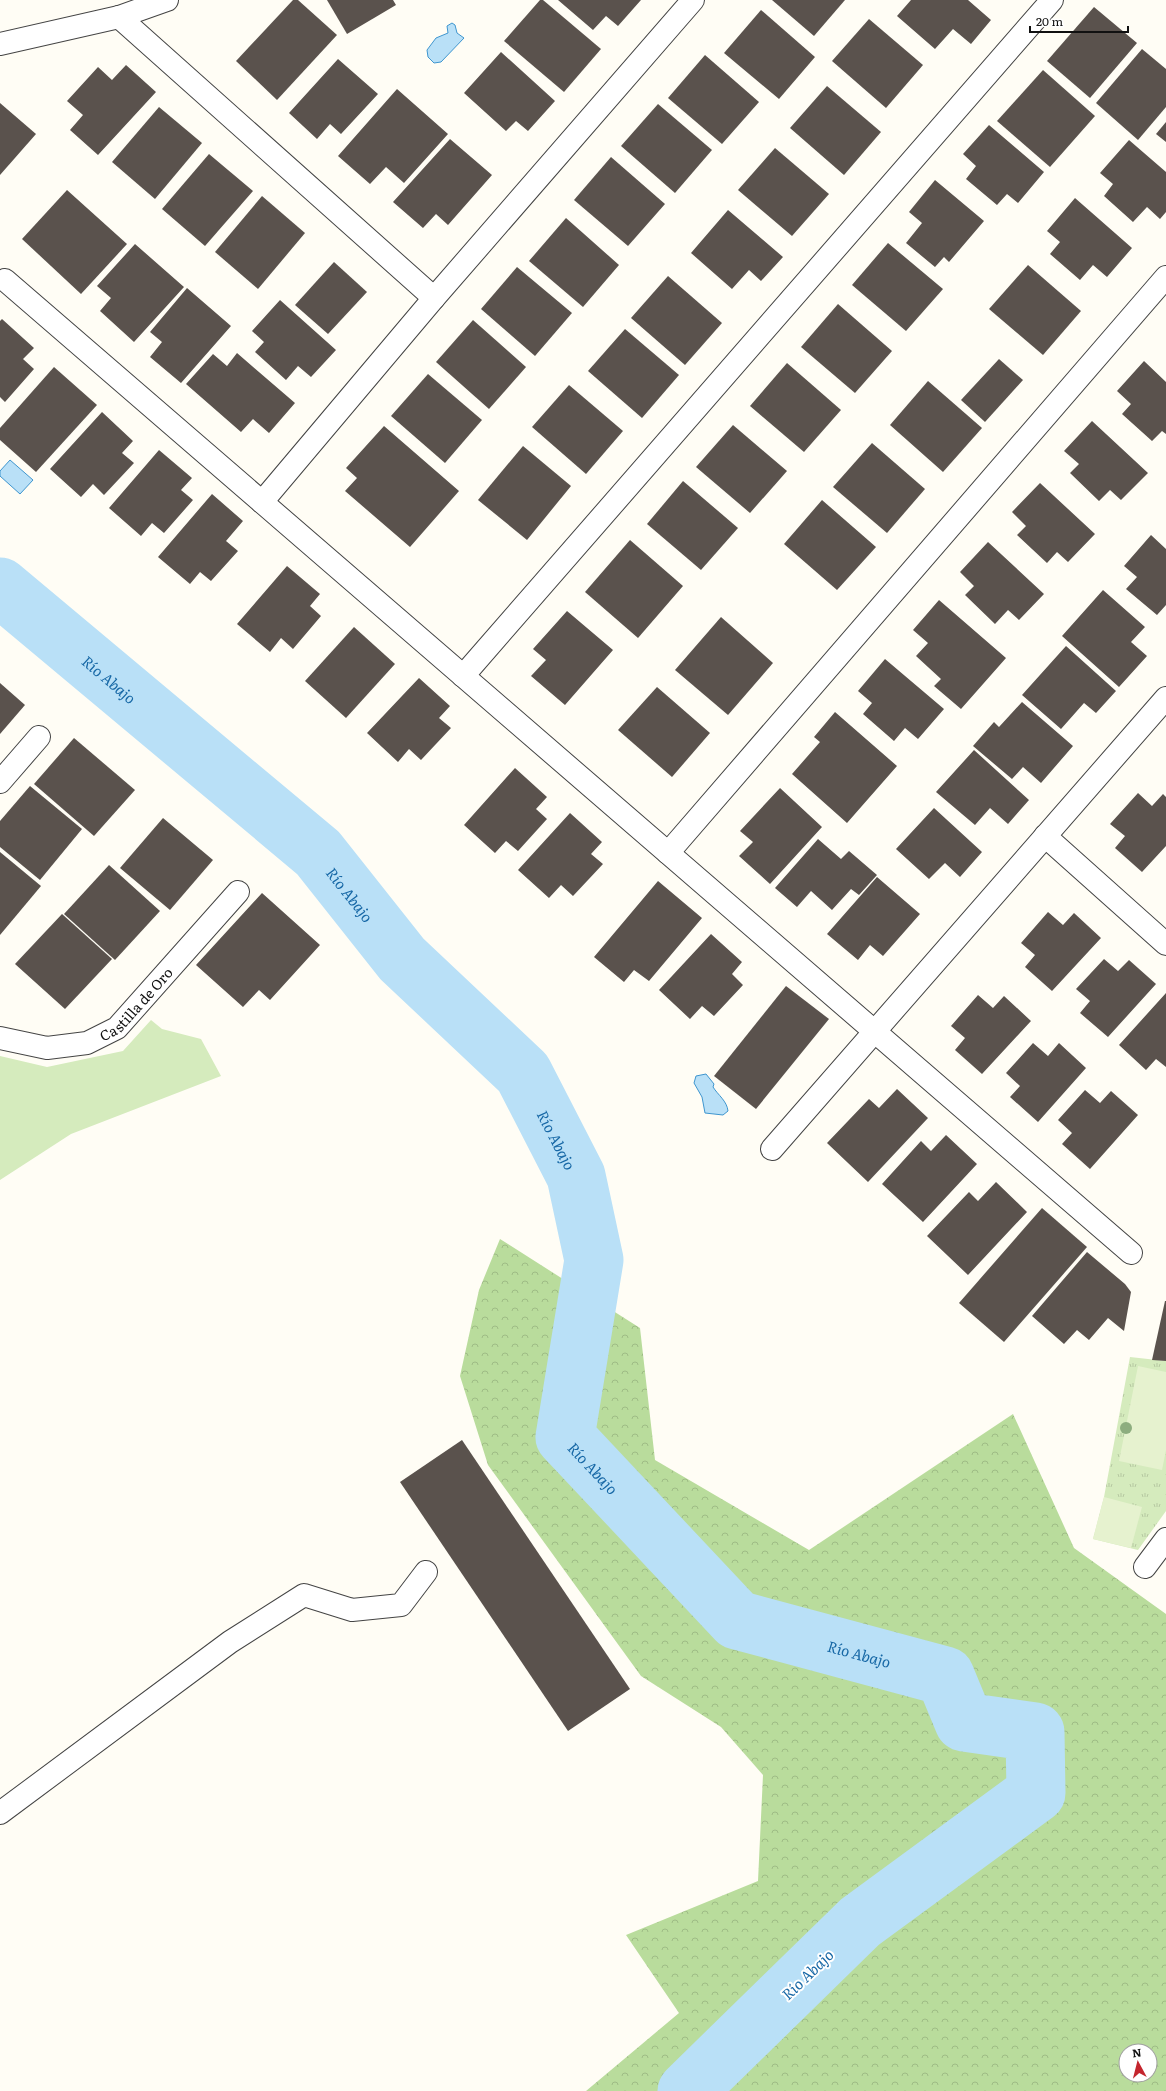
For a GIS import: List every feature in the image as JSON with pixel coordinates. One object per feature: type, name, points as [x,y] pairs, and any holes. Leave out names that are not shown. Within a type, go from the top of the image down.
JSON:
[{"type":"street","points":[[0,44],[119,17],[167,0]]},
{"type":"street","points":[[262,502],[434,298],[693,0]]},
{"type":"street","points":[[463,676],[1052,0]]},
{"type":"street","points":[[119,17],[434,298]]},
{"type":"street","points":[[668,853],[1166,277]]},
{"type":"street","points":[[5,280],[1131,1253]]},
{"type":"street","points":[[772,1149],[1166,698]]},
{"type":"street","points":[[0,782],[39,737]]},
{"type":"street","points":[[1045,836],[1166,944]]},
{"type":"street","name":"Castilla de Oro","points":[[0,1038],[47,1048],[87,1043],[117,1028],[238,892]]},
{"type":"street","points":[[1145,1567],[1166,1539]]},
{"type":"street","points":[[0,1813],[230,1642],[304,1596],[352,1610],[401,1605],[426,1572]]},
{"type":"green space","points":[[151,1020],[162,1029],[201,1039],[221,1076],[71,1134],[0,1180],[0,1056],[47,1067],[123,1051]]},
{"type":"green space","points":[[500,1239],[640,1328],[655,1460],[809,1550],[1013,1414],[1074,1548],[1166,1614],[1166,2091],[586,2091],[679,2013],[626,1935],[758,1881],[763,1775],[721,1727],[641,1676],[488,1465],[460,1376],[479,1290]]},
{"type":"green space","points":[[1130,1357],[1166,1361],[1166,1511],[1138,1550],[1093,1539],[1104,1497]]},
{"type":"green space","points":[[1138,1366],[1166,1372],[1166,1450],[1162,1470],[1119,1461]]},
{"type":"green space","points":[[1104,1497],[1142,1507],[1131,1548],[1093,1539]]},
{"type":"water","points":[[452,23],[455,25],[457,33],[464,38],[441,62],[434,63],[428,57],[427,50],[436,38],[448,33],[447,26]]},
{"type":"water","points":[[10,460],[33,480],[20,494],[0,476],[0,471]]},
{"type":"water","points":[[706,1074],[714,1084],[713,1087],[726,1104],[728,1111],[723,1115],[705,1113],[702,1097],[694,1083],[696,1076]]},
{"type":"building","points":[[293,0],[298,0],[337,35],[277,100],[236,61]]},
{"type":"building","points":[[327,0],[393,0],[396,5],[347,34]]},
{"type":"building","points":[[540,0],[543,0],[601,49],[564,92],[504,41]]},
{"type":"building","points":[[558,0],[641,0],[618,26],[606,16],[593,30]]},
{"type":"building","points":[[772,0],[845,0],[814,36]]},
{"type":"building","points":[[911,0],[968,0],[991,20],[971,44],[953,29],[935,49],[897,16]]},
{"type":"building","points":[[1094,7],[1137,43],[1090,98],[1047,61]]},
{"type":"building","points":[[761,10],[815,57],[779,99],[724,53]]},
{"type":"building","points":[[869,19],[923,65],[886,108],[832,61]]},
{"type":"building","points":[[1142,49],[1166,69],[1166,107],[1138,140],[1096,103]]},
{"type":"building","points":[[501,52],[555,101],[528,131],[516,121],[506,131],[464,93]]},
{"type":"building","points":[[705,55],[759,102],[722,144],[668,98]]},
{"type":"building","points":[[338,59],[378,94],[341,134],[330,124],[317,139],[289,113]]},
{"type":"building","points":[[126,65],[156,92],[98,155],[70,130],[83,115],[67,101],[98,67],[112,80]]},
{"type":"building","points":[[1043,70],[1095,116],[1050,167],[997,121]]},
{"type":"building","points":[[827,86],[881,132],[844,175],[790,128]]},
{"type":"building","points":[[397,89],[448,134],[404,183],[386,167],[370,184],[338,156]]},
{"type":"building","points":[[0,103],[36,134],[0,175]]},
{"type":"building","points":[[658,104],[712,150],[675,193],[621,146]]},
{"type":"building","points":[[159,107],[202,143],[155,199],[112,162]]},
{"type":"building","points":[[1166,122],[1166,142],[1156,134]]},
{"type":"building","points":[[989,125],[1044,172],[1018,203],[1007,194],[997,205],[966,179],[976,166],[963,154]]},
{"type":"building","points":[[450,139],[492,175],[448,225],[436,214],[423,228],[393,202]]},
{"type":"building","points":[[1129,140],[1166,172],[1166,212],[1160,219],[1147,207],[1133,222],[1104,196],[1113,184],[1100,173]]},
{"type":"building","points":[[775,148],[829,194],[792,236],[738,190]]},
{"type":"building","points":[[209,154],[253,191],[205,246],[162,209]]},
{"type":"building","points":[[611,157],[665,204],[628,246],[574,200]]},
{"type":"building","points":[[935,180],[984,221],[949,262],[944,257],[935,267],[906,243],[922,223],[909,212]]},
{"type":"building","points":[[67,190],[127,244],[81,294],[22,239]]},
{"type":"building","points":[[262,196],[305,233],[258,289],[215,252]]},
{"type":"building","points":[[1075,198],[1132,248],[1107,277],[1093,265],[1080,280],[1050,254],[1060,242],[1047,231]]},
{"type":"building","points":[[728,210],[783,257],[761,281],[749,270],[732,289],[691,253]]},
{"type":"building","points":[[566,218],[619,265],[583,307],[529,261]]},
{"type":"building","points":[[888,243],[943,289],[906,331],[852,285]]},
{"type":"building","points":[[135,244],[184,287],[134,342],[100,311],[111,298],[97,286]]},
{"type":"building","points":[[334,262],[367,292],[328,334],[295,305]]},
{"type":"building","points":[[1028,265],[1081,311],[1043,355],[989,309]]},
{"type":"building","points":[[517,267],[572,313],[535,356],[481,309]]},
{"type":"building","points":[[668,276],[722,323],[685,365],[631,318]]},
{"type":"building","points":[[187,288],[231,326],[181,383],[150,357],[162,342],[150,332]]},
{"type":"building","points":[[280,300],[336,350],[311,377],[298,366],[286,380],[255,352],[264,342],[252,331]]},
{"type":"building","points":[[838,304],[892,351],[855,393],[801,347]]},
{"type":"building","points":[[2,319],[34,348],[23,359],[34,369],[5,402],[0,397],[0,321]]},
{"type":"building","points":[[473,320],[526,367],[489,409],[436,362]]},
{"type":"building","points":[[625,329],[679,375],[642,418],[588,371]]},
{"type":"building","points":[[237,353],[295,403],[269,433],[253,419],[241,432],[186,384],[213,354],[227,366]]},
{"type":"building","points":[[999,359],[1023,380],[985,422],[961,400]]},
{"type":"building","points":[[1144,361],[1166,382],[1166,434],[1162,431],[1152,441],[1122,414],[1131,404],[1117,391]]},
{"type":"building","points":[[787,363],[841,410],[804,452],[750,406]]},
{"type":"building","points":[[54,367],[97,405],[36,472],[0,440],[0,428]]},
{"type":"building","points":[[428,374],[482,420],[445,463],[391,416]]},
{"type":"building","points":[[928,381],[982,428],[943,472],[890,425]]},
{"type":"building","points":[[569,385],[623,431],[586,474],[532,427]]},
{"type":"building","points":[[102,412],[133,441],[122,453],[134,463],[104,495],[93,484],[81,497],[50,469]]},
{"type":"building","points":[[1092,421],[1148,473],[1121,500],[1110,490],[1099,501],[1070,473],[1079,464],[1064,451]]},
{"type":"building","points":[[733,425],[787,471],[750,513],[696,467]]},
{"type":"building","points":[[384,426],[459,491],[410,547],[345,491],[357,478],[346,468]]},
{"type":"building","points":[[872,443],[925,489],[887,533],[833,487]]},
{"type":"building","points":[[523,446],[571,486],[527,540],[478,500]]},
{"type":"building","points":[[159,450],[192,478],[181,490],[193,500],[164,533],[152,523],[141,536],[109,508]]},
{"type":"building","points":[[683,481],[738,528],[701,570],[647,524]]},
{"type":"building","points":[[1040,483],[1095,534],[1068,562],[1057,552],[1047,563],[1017,535],[1026,526],[1012,512]]},
{"type":"building","points":[[212,494],[243,521],[226,541],[238,551],[211,581],[200,572],[190,584],[158,557]]},
{"type":"building","points":[[822,500],[876,547],[837,590],[784,544]]},
{"type":"building","points":[[1151,535],[1166,549],[1166,605],[1157,615],[1126,589],[1137,577],[1124,566]]},
{"type":"building","points":[[630,540],[683,586],[638,638],[585,592]]},
{"type":"building","points":[[988,542],[1044,594],[1019,620],[1008,610],[995,624],[965,595],[974,586],[960,572]]},
{"type":"building","points":[[287,566],[320,594],[310,606],[321,616],[293,649],[281,638],[270,652],[237,624]]},
{"type":"building","points":[[1103,590],[1145,627],[1131,642],[1147,656],[1119,687],[1062,636]]},
{"type":"building","points":[[939,600],[1006,658],[961,709],[934,686],[941,679],[916,656],[928,643],[913,630]]},
{"type":"building","points":[[567,611],[613,650],[565,705],[531,676],[546,660],[533,649]]},
{"type":"building","points":[[721,617],[773,663],[728,715],[675,670]]},
{"type":"building","points":[[354,627],[395,664],[346,718],[305,681]]},
{"type":"building","points":[[1066,646],[1116,691],[1096,713],[1084,703],[1061,729],[1022,695]]},
{"type":"building","points":[[885,659],[944,709],[918,739],[905,728],[894,741],[863,714],[872,703],[858,691]]},
{"type":"building","points":[[419,678],[450,706],[439,718],[451,728],[421,760],[409,749],[398,762],[367,733]]},
{"type":"building","points":[[0,683],[25,705],[0,734]]},
{"type":"building","points":[[657,687],[710,733],[672,777],[618,730]]},
{"type":"building","points":[[1022,702],[1073,746],[1041,783],[1023,767],[1012,779],[973,746],[994,722],[999,727]]},
{"type":"building","points":[[835,712],[897,766],[847,823],[792,774],[820,742],[814,737]]},
{"type":"building","points":[[74,738],[135,790],[94,836],[34,784]]},
{"type":"building","points":[[974,750],[1029,800],[1008,824],[990,808],[975,825],[936,792]]},
{"type":"building","points":[[515,768],[547,797],[536,809],[547,819],[518,851],[506,841],[495,853],[464,825]]},
{"type":"building","points":[[30,786],[82,829],[40,880],[0,847],[0,821]]},
{"type":"building","points":[[780,788],[822,827],[770,884],[739,856],[753,842],[740,831]]},
{"type":"building","points":[[1138,793],[1152,806],[1163,794],[1166,797],[1166,846],[1142,872],[1115,848],[1125,836],[1110,824]]},
{"type":"building","points":[[934,808],[982,852],[960,877],[945,863],[929,879],[896,849]]},
{"type":"building","points":[[570,813],[602,842],[591,854],[603,864],[573,896],[561,885],[549,898],[518,870]]},
{"type":"building","points":[[163,818],[213,860],[170,910],[120,868]]},
{"type":"building","points":[[818,839],[841,859],[849,851],[877,875],[859,895],[851,889],[832,910],[811,891],[797,907],[775,888]]},
{"type":"building","points":[[0,852],[41,886],[0,935]]},
{"type":"building","points":[[109,865],[160,911],[115,960],[64,914]]},
{"type":"building","points":[[877,877],[920,914],[883,956],[870,945],[858,960],[827,934]]},
{"type":"building","points":[[658,881],[702,918],[649,981],[634,970],[624,982],[594,957]]},
{"type":"building","points":[[262,893],[320,945],[270,1000],[259,990],[243,1007],[196,965]]},
{"type":"building","points":[[1048,912],[1063,925],[1074,913],[1101,938],[1052,991],[1025,967],[1035,955],[1021,943]]},
{"type":"building","points":[[62,914],[112,959],[65,1009],[15,964]]},
{"type":"building","points":[[711,934],[742,962],[732,974],[743,985],[714,1016],[702,1006],[690,1019],[659,990]]},
{"type":"building","points":[[1104,959],[1118,971],[1129,960],[1156,984],[1108,1037],[1080,1013],[1090,1001],[1076,989]]},
{"type":"building","points":[[786,986],[829,1019],[756,1109],[714,1076]]},
{"type":"building","points":[[1166,993],[1166,1067],[1156,1059],[1146,1070],[1119,1045]]},
{"type":"building","points":[[978,995],[993,1008],[1004,996],[1031,1021],[982,1074],[955,1050],[965,1038],[951,1026]]},
{"type":"building","points":[[1033,1043],[1048,1056],[1059,1043],[1086,1068],[1038,1122],[1010,1097],[1020,1086],[1006,1073]]},
{"type":"building","points":[[897,1089],[928,1118],[868,1182],[827,1143],[869,1099],[879,1108]]},
{"type":"building","points":[[1085,1090],[1100,1103],[1111,1091],[1138,1115],[1090,1169],[1062,1144],[1072,1133],[1058,1120]]},
{"type":"building","points":[[946,1135],[977,1164],[923,1222],[882,1184],[921,1141],[931,1151]]},
{"type":"building","points":[[996,1182],[1027,1212],[968,1275],[927,1236],[969,1192],[978,1201]]},
{"type":"building","points":[[1042,1208],[1087,1247],[1004,1342],[959,1303]]},
{"type":"building","points":[[1087,1252],[1125,1284],[1131,1292],[1124,1331],[1108,1318],[1089,1340],[1077,1330],[1064,1344],[1032,1316]]},
{"type":"building","points":[[1165,1301],[1166,1361],[1152,1360]]},
{"type":"building","points":[[462,1440],[630,1689],[568,1731],[400,1482]]},
{"type":"waterway","name":"Río Abajo","points":[[0,587],[318,853],[402,959],[523,1073],[576,1176],[594,1260],[565,1437],[737,1620],[945,1676],[964,1722],[1035,1732],[1036,1793],[860,1922],[687,2091]]}]
